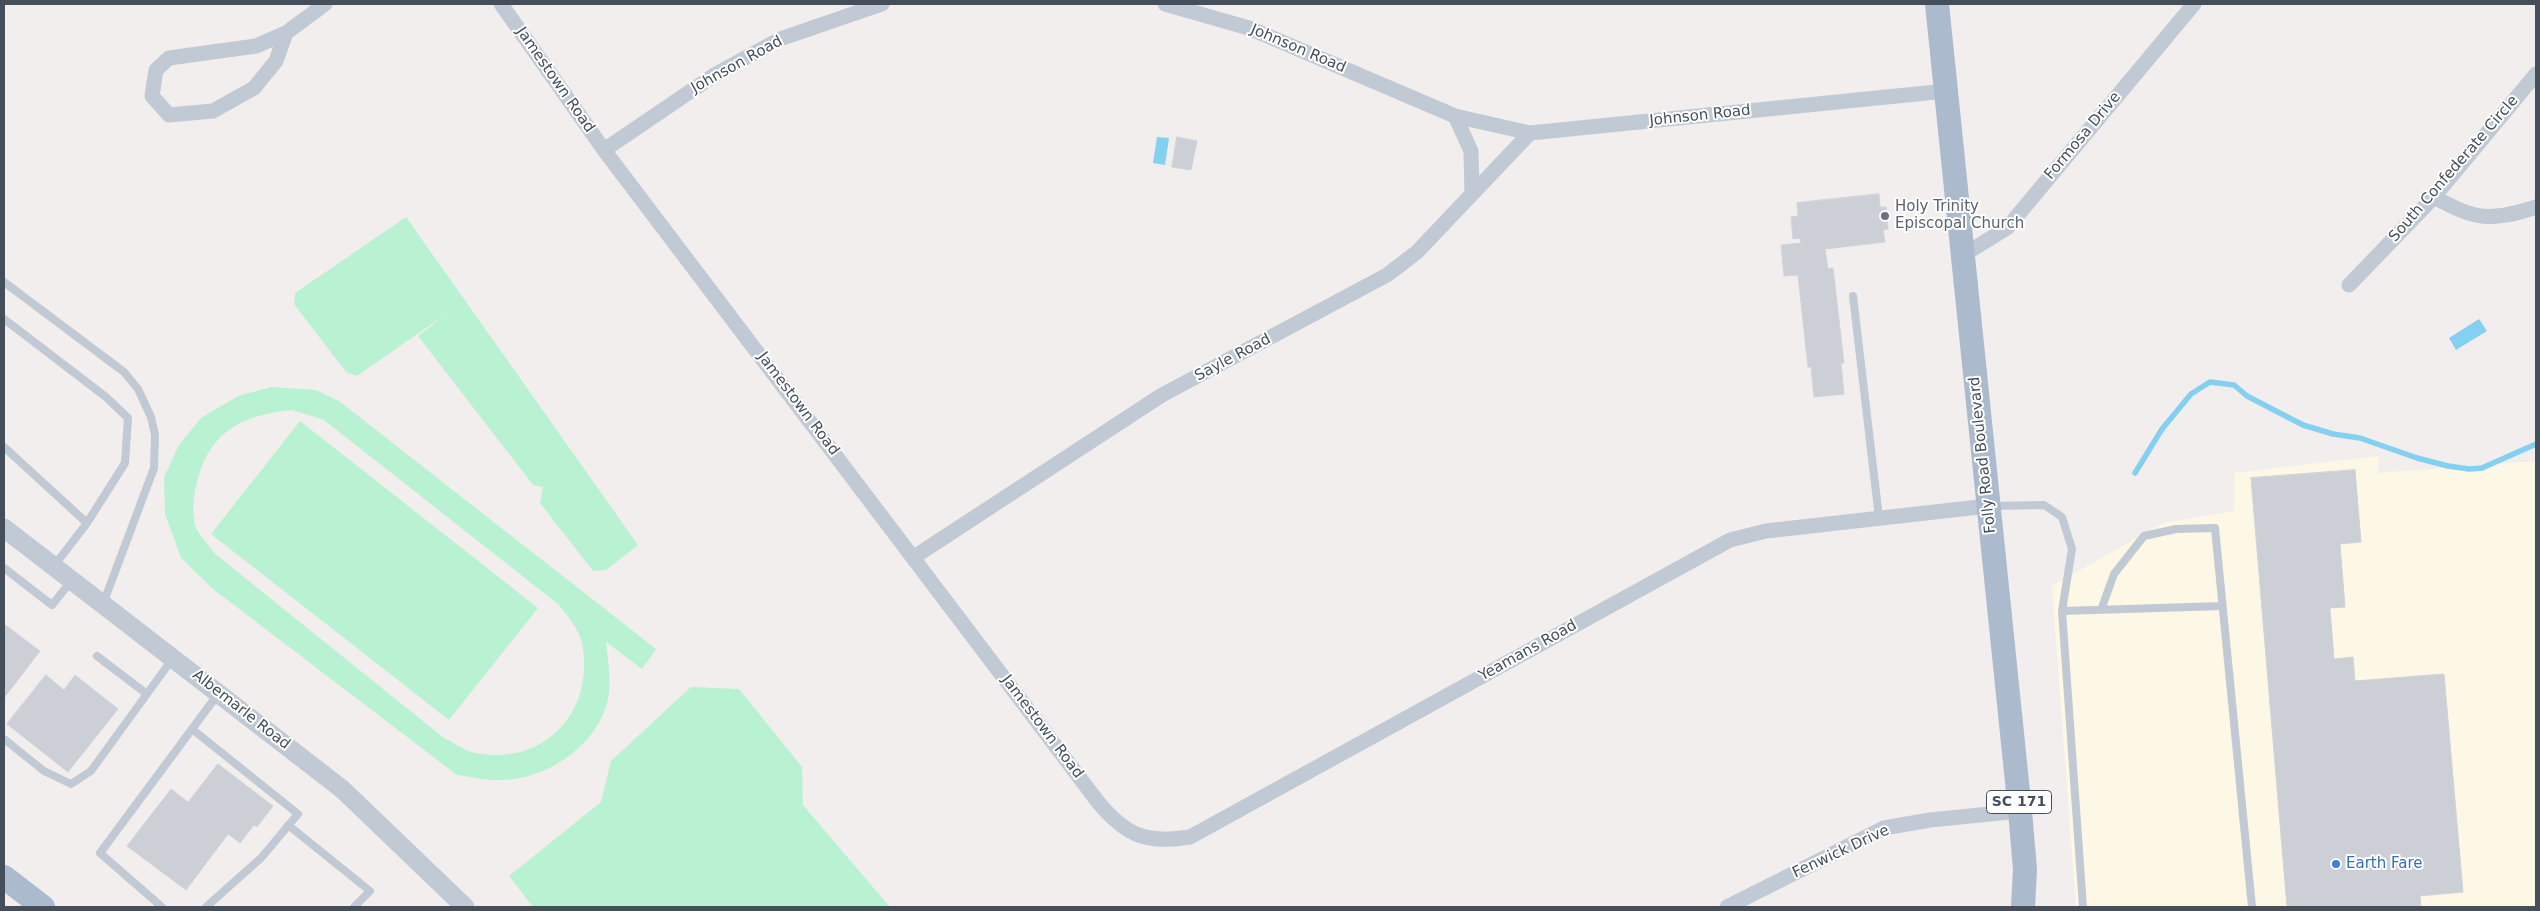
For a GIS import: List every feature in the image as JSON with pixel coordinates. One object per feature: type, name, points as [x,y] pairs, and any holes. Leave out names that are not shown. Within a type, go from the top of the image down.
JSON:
[{"type":"main road","name":"Folly Road Boulevard","points":[[1937,4],[2020,811],[2024,869],[2023,907]]},
{"type":"main road","points":[[4,877],[44,907]]},
{"type":"street","points":[[286,33],[276,62],[254,88],[213,111],[169,115],[152,96],[156,70],[169,58],[256,46],[286,33],[325,4]]},
{"type":"street","name":"Jamestown Road","points":[[501,4],[604,150],[1098,802]]},
{"type":"street","name":"Johnson Road","points":[[604,150],[716,74],[780,39],[882,4]]},
{"type":"street","name":"Johnson Road","points":[[1165,4],[1250,28],[1455,116],[1530,133],[1946,91]]},
{"type":"street","name":"Formosa Drive","points":[[1962,256],[2006,228],[2194,4]]},
{"type":"street","name":"South Confederate Circle","points":[[2349,285],[2434,197],[2536,74]]},
{"type":"street","points":[[1455,116],[1471,151],[1472,194]]},
{"type":"street","name":"Sayle Road","points":[[914,557],[1162,395],[1387,275],[1417,252],[1530,133]]},
{"type":"street","points":[[2434,197],[2474,217],[2506,216],[2536,207]]},
{"type":"street","name":"Yeamans Road","points":[[1098,802],[1113,820],[1133,834],[1166,841],[1190,837],[1730,540],[1766,531],[1988,506]]},
{"type":"street","name":"Albemarle Road","points":[[4,528],[342,789],[465,907]]},
{"type":"street","name":"Fenwick Drive","points":[[1728,907],[1884,828],[1930,820],[2020,811]]},
{"type":"lane","points":[[4,282],[124,372],[138,389],[151,417],[155,435],[154,468],[103,604]]},
{"type":"lane","points":[[1854,296],[1879,518]]},
{"type":"lane","points":[[4,319],[106,397],[128,418],[125,463],[86,523],[54,566]]},
{"type":"lane","points":[[4,446],[86,523]]},
{"type":"lane","points":[[1988,506],[2044,504],[2062,517],[2072,549],[2062,611],[2083,907]]},
{"type":"lane","points":[[2101,610],[2114,574],[2144,536],[2176,529],[2215,528],[2252,907]]},
{"type":"lane","points":[[4,568],[52,605],[72,580]]},
{"type":"lane","points":[[2062,611],[2222,606]]},
{"type":"lane","points":[[97,656],[146,694]]},
{"type":"lane","points":[[4,739],[44,770],[71,784],[91,771],[173,658]]},
{"type":"lane","points":[[162,907],[100,853],[219,693]]},
{"type":"lane","points":[[192,729],[298,814],[261,858],[206,907]]},
{"type":"lane","points":[[288,826],[370,891],[354,907]]},
{"type":"shaded area","points":[[2379,456],[2378,473],[2536,461],[2536,907],[2076,907],[2052,586],[2163,523],[2234,511],[2234,473]]},
{"type":"green space","points":[[406,217],[638,545],[606,570],[593,571],[540,503],[543,487],[533,485],[418,336],[449,312],[357,376],[346,372],[294,304],[295,293]]},
{"type":"green space","points":[[271,387],[316,390],[339,401],[656,649],[642,669],[606,642],[610,683],[606,707],[599,723],[576,750],[562,761],[530,776],[495,780],[457,775],[213,589],[181,558],[165,514],[164,477],[179,445],[201,418],[238,396]],"holes":[[[292,410],[324,420],[558,604],[572,622],[582,643],[584,668],[581,692],[572,713],[558,730],[541,743],[520,752],[497,755],[471,752],[444,738],[214,553],[200,534],[196,528],[194,518],[195,491],[201,467],[218,440],[242,422],[274,412]]]},
{"type":"green space","points":[[300,421],[538,608],[449,720],[211,534]]},
{"type":"green space","points":[[691,687],[739,689],[802,767],[803,805],[888,907],[533,907],[509,876],[601,802],[611,761]]},
{"type":"water","points":[[1157,137],[1169,138],[1165,165],[1153,163]]},
{"type":"water","points":[[2479,319],[2487,331],[2456,350],[2449,338]]},
{"type":"building","points":[[1177,137],[1197,141],[1191,170],[1172,167]]},
{"type":"building","points":[[1879,194],[1880,207],[1886,207],[1888,229],[1883,230],[1885,242],[1825,249],[1828,269],[1833,268],[1844,363],[1841,363],[1844,394],[1814,397],[1811,367],[1808,367],[1798,275],[1784,276],[1781,245],[1801,243],[1800,238],[1793,239],[1791,217],[1798,216],[1797,203]]},
{"type":"building","points":[[2355,470],[2361,542],[2340,544],[2345,607],[2330,608],[2334,659],[2353,657],[2355,681],[2444,674],[2463,892],[2420,896],[2421,907],[2287,907],[2251,478]]},
{"type":"building","points":[[4,624],[40,651],[4,698]]},
{"type":"building","points":[[46,675],[64,690],[75,675],[118,709],[68,772],[7,724]]},
{"type":"building","points":[[218,764],[273,806],[257,827],[254,825],[240,843],[228,834],[186,890],[127,846],[171,789],[188,802]]},
{"type":"waterway","points":[[2135,473],[2162,429],[2191,394],[2210,382],[2234,385],[2247,396],[2303,425],[2333,434],[2360,438],[2417,458],[2448,466],[2469,469],[2482,468],[2536,444]]},
{"type":"place","name":"Holy Trinity Episcopal Church","points":[[1885,216]]},
{"type":"place","name":"Earth Fare","points":[[2336,864]]}]
